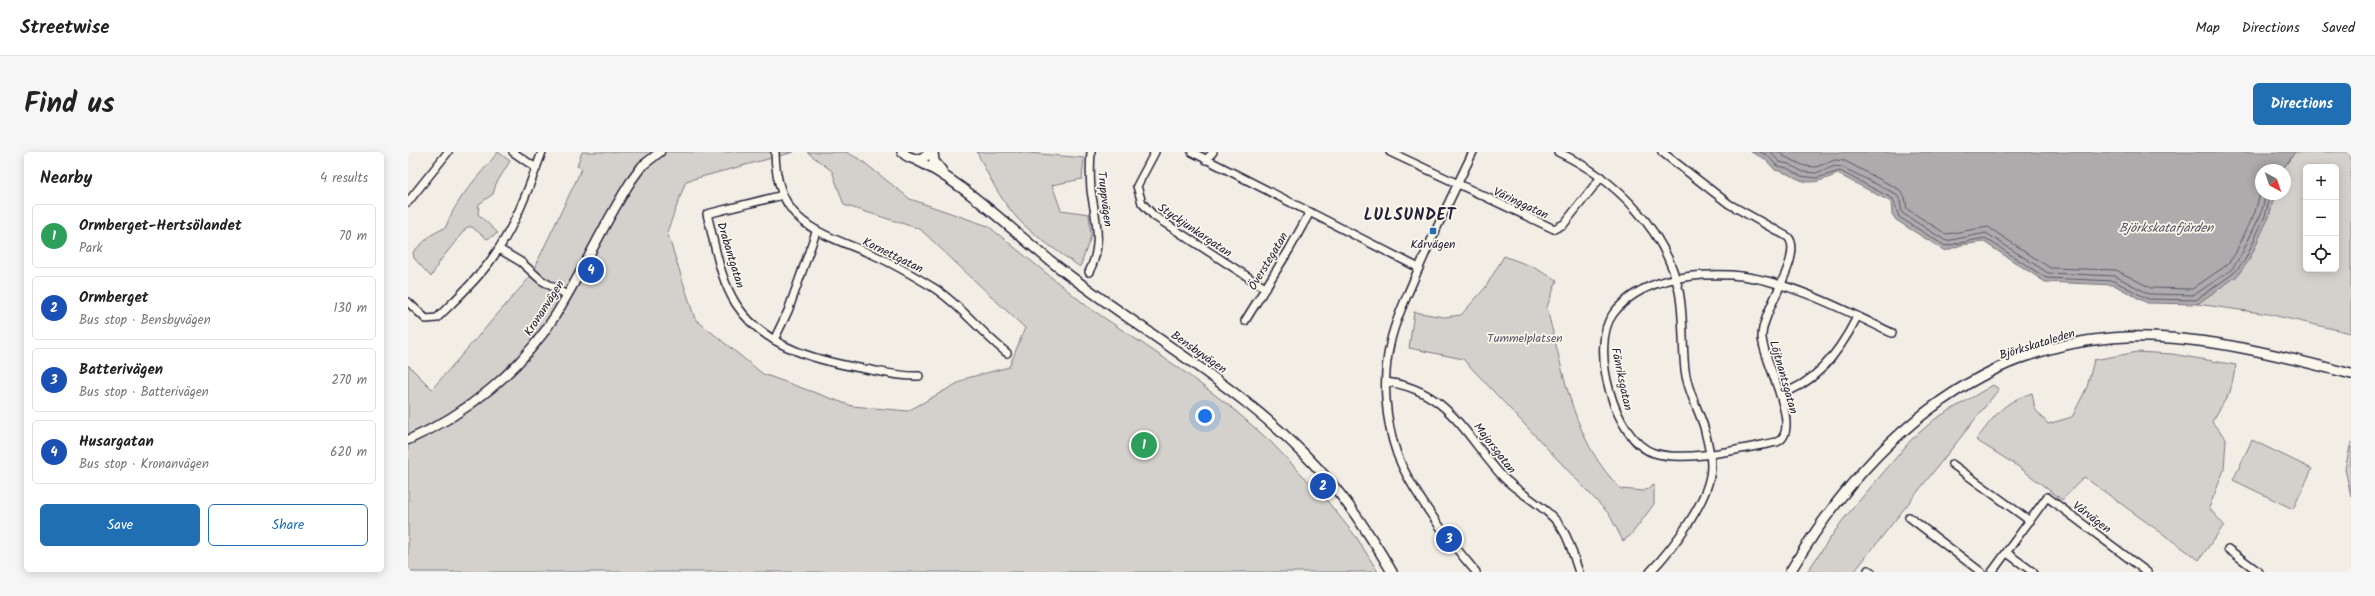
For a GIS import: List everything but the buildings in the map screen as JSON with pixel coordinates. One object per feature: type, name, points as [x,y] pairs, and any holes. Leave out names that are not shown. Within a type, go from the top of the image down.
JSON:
[{"type":"main road","name":"Bensbyvägen","points":[[902,152],[941,172],[959,184]]},
{"type":"main road","name":"Bensbyvägen","points":[[932,152],[937,165],[1058,267],[1220,382],[1274,426],[1307,457],[1336,489],[1366,529],[1392,572]]},
{"type":"main road","points":[[910,157],[920,159],[932,152]]},
{"type":"main road","name":"Björkskataleden","points":[[1790,572],[1826,515],[1864,469],[1898,434],[1932,406],[1956,390],[2000,366],[2021,358],[2090,341],[2126,338],[2161,338],[2247,349],[2351,374]]},
{"type":"street","points":[[408,202],[448,152]]},
{"type":"street","points":[[513,152],[536,168]]},
{"type":"street","points":[[408,302],[426,319],[437,318],[480,273],[498,249],[526,199],[542,152]]},
{"type":"street","name":"Kronanvägen","points":[[408,440],[454,416],[504,377],[534,345],[567,295],[631,181],[642,166],[660,152]]},
{"type":"street","name":"Kornettgatan","points":[[774,152],[777,176],[783,195],[796,215],[816,232],[881,258],[934,288],[956,305],[985,335],[1007,353]]},
{"type":"street","name":"Truppvägen","points":[[1089,272],[1096,252],[1099,236],[1091,190],[1091,152]]},
{"type":"street","name":"Styckjunkargatan","points":[[1155,152],[1137,186],[1146,208],[1154,216],[1227,265],[1265,288]]},
{"type":"street","points":[[1192,152],[1419,268]]},
{"type":"street","points":[[1206,160],[1213,152]]},
{"type":"street","points":[[1390,152],[1457,185]]},
{"type":"street","points":[[1473,152],[1419,268],[1392,335],[1386,382],[1391,433],[1403,469],[1421,498],[1476,572]]},
{"type":"street","points":[[1558,152],[1601,177],[1620,192],[1646,222],[1660,244],[1675,279],[1682,308],[1685,371],[1704,426],[1710,453],[1710,474],[1703,497],[1666,553],[1650,572]]},
{"type":"street","name":"Löjtnantsgatan","points":[[1662,152],[1729,204],[1790,239],[1793,253],[1765,316],[1762,336],[1763,348],[1780,394],[1786,431]]},
{"type":"street","name":"Väringgatan","points":[[1457,185],[1554,229],[1564,224],[1601,177]]},
{"type":"street","name":"Drabantgatan","points":[[783,195],[707,214],[722,271],[730,293],[750,321],[774,340],[835,364],[902,376],[919,376]]},
{"type":"street","name":"Överstegatan","points":[[1245,321],[1289,250],[1310,212]]},
{"type":"street","points":[[774,340],[788,311],[816,232]]},
{"type":"street","points":[[498,249],[521,262],[541,280],[567,295]]},
{"type":"street","name":"Fänriksgatan","points":[[1786,431],[1784,437],[1776,442],[1710,453],[1672,456],[1653,453],[1637,444],[1625,431],[1617,416],[1602,351],[1605,330],[1612,315],[1626,299],[1648,287],[1675,279],[1731,275],[1780,284],[1892,333]]},
{"type":"street","points":[[1780,394],[1794,390],[1808,382],[1846,339],[1857,317]]},
{"type":"street","name":"Majorsgatan","points":[[1386,382],[1404,385],[1419,391],[1434,399],[1452,413],[1508,482],[1545,511],[1561,528],[1578,572]]},
{"type":"street","points":[[1952,464],[2030,521]]},
{"type":"street","name":"Vårvägen","points":[[1992,572],[2047,497],[2147,572]]},
{"type":"street","points":[[1909,517],[1981,572]]},
{"type":"street","points":[[2228,548],[2259,572]]},
{"type":"street","points":[[2007,553],[2033,572]]},
{"type":"green space","points":[[498,152],[510,161],[496,184],[493,194],[479,204],[478,214],[498,233],[487,239],[472,227],[467,227],[440,261],[431,277],[414,258],[413,252],[431,235],[446,227],[455,207],[476,178]]},
{"type":"green space","points":[[582,152],[794,152],[686,181],[667,232],[695,319],[763,374],[852,406],[908,411],[967,378],[1009,367],[1025,328],[920,229],[844,205],[832,171],[807,152],[846,152],[861,160],[910,199],[988,226],[1088,307],[1179,368],[1231,407],[1271,442],[1328,502],[1357,538],[1378,572],[408,572],[408,365],[432,389],[530,277],[582,168],[577,166]]},
{"type":"green space","points":[[977,152],[1018,152],[1084,158],[1082,179],[1052,185],[1061,210],[1089,214],[1091,236],[1080,267],[1039,238],[1017,218],[1000,195]]},
{"type":"green space","points":[[2295,152],[2351,152],[2351,333],[2268,314],[2197,304],[2237,276],[2269,217],[2273,200],[2291,200],[2291,164],[2286,164]]},
{"type":"green space","name":"Tummelplatsen","points":[[1504,256],[1533,267],[1557,280],[1547,307],[1566,386],[1573,409],[1582,430],[1592,451],[1605,471],[1621,489],[1644,491],[1654,485],[1654,504],[1631,535],[1623,541],[1609,514],[1463,359],[1409,348],[1414,312],[1444,317],[1461,315],[1485,288]]},
{"type":"green space","points":[[2137,352],[2172,354],[2236,365],[2230,392],[2212,422],[2226,439],[2224,470],[2209,508],[2224,525],[2199,560],[2084,477],[2062,500],[2019,467],[1976,440],[2000,411],[2013,401],[2032,393],[2035,409],[2048,424],[2072,417],[2087,387],[2094,360]]},
{"type":"green space","points":[[1993,385],[1999,389],[1854,572],[1807,572],[1842,521],[1911,440],[1935,419]]},
{"type":"green space","points":[[2252,440],[2312,469],[2293,509],[2233,480]]},
{"type":"green space","points":[[2351,442],[2351,496],[2345,469]]},
{"type":"water","name":"Björkskatafjärden","points":[[1751,152],[2295,152],[2286,164],[2255,164],[2255,200],[2273,200],[2269,217],[2248,262],[2237,276],[2197,304],[2147,303],[2114,285],[2045,282],[1984,242],[1961,245],[1945,251],[1896,220],[1892,214],[1891,202],[1838,174],[1813,182],[1803,181],[1775,170],[1765,159]]},
{"type":"place","name":"Kårvägen","points":[[1433,231]]},
{"type":"place","name":"Husargatan","points":[[591,270]]},
{"type":"place","name":"Ormberget-Hertsölandet","points":[[1144,445]]},
{"type":"place","name":"Ormberget","points":[[1323,486]]},
{"type":"place","name":"Batterivägen","points":[[1449,539]]},
{"type":"district","name":"LULSUNDET","points":[[1410,214]]}]
